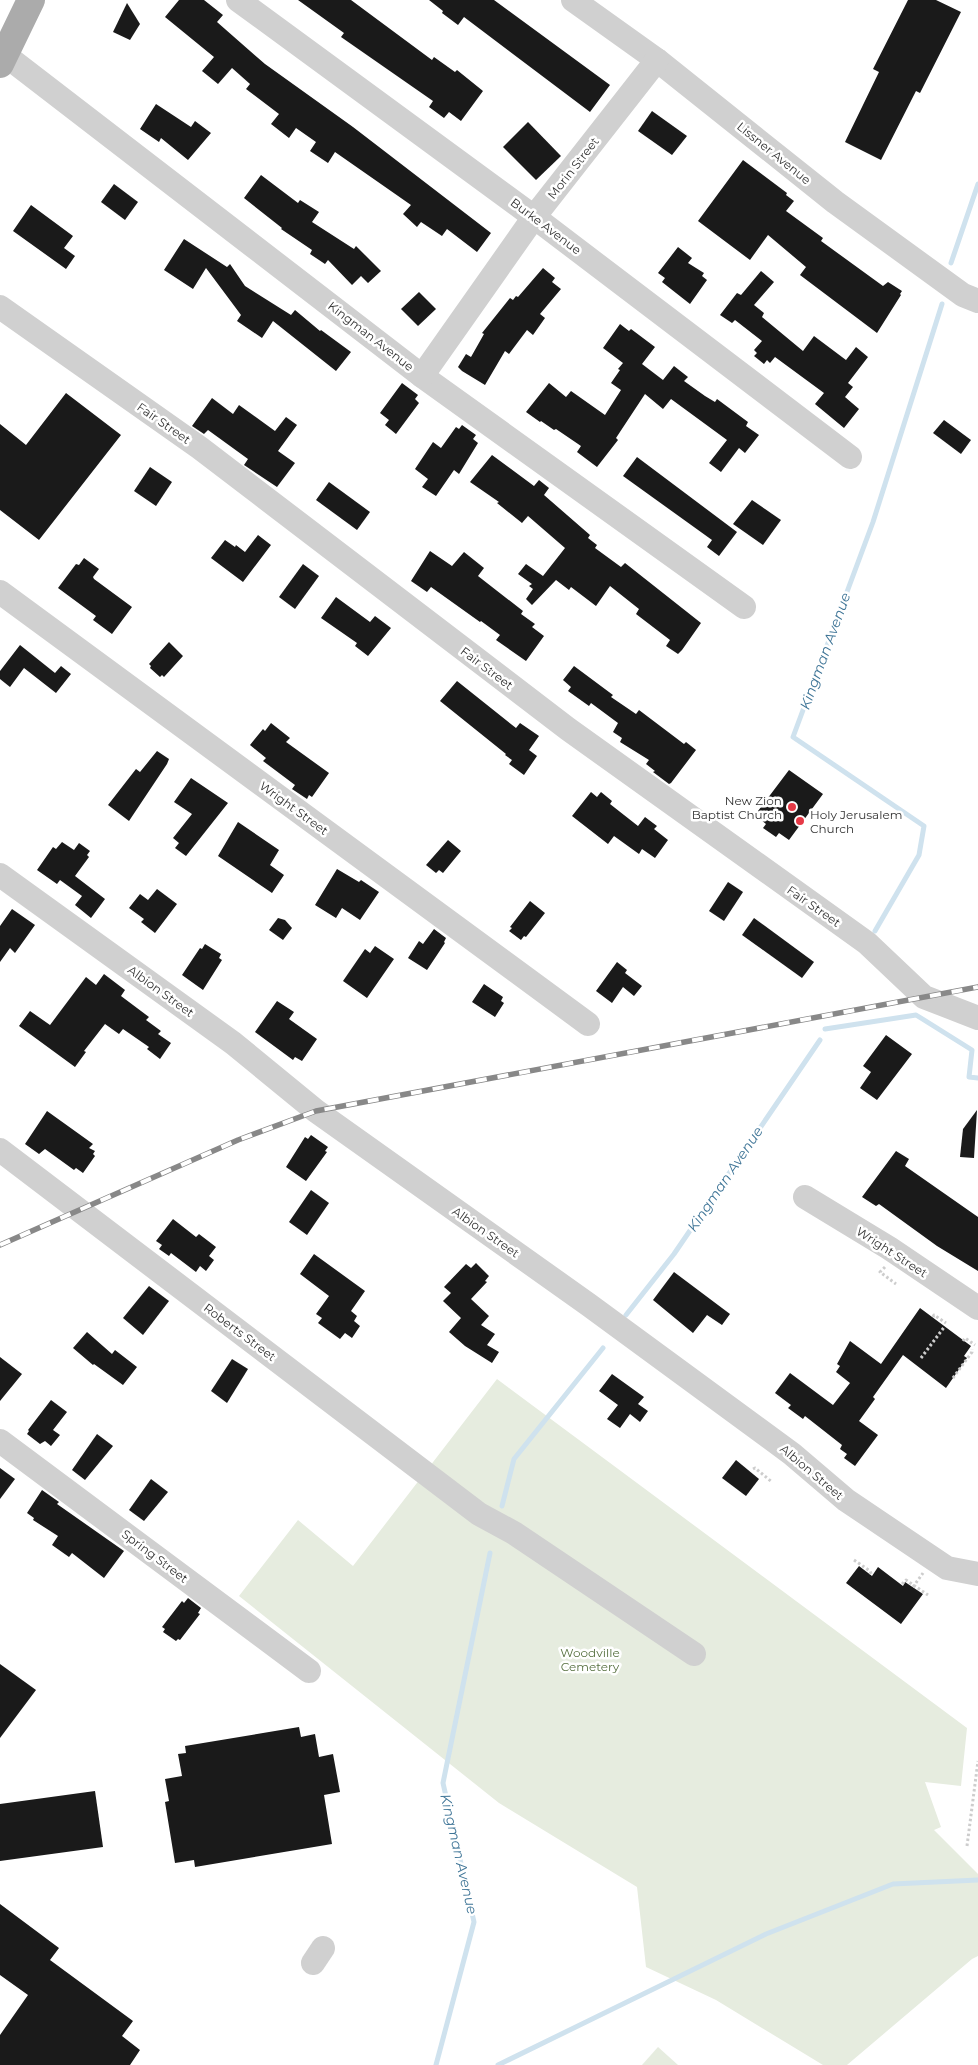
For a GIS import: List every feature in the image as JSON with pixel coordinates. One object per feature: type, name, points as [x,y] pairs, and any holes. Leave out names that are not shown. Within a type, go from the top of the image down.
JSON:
[{"type":"main road","points":[[2,60],[31,0]]},
{"type":"street","name":"Burke Avenue","points":[[238,0],[534,216],[850,457]]},
{"type":"street","name":"Lissner Avenue","points":[[573,0],[657,60],[835,202],[963,295],[978,301]]},
{"type":"street","name":"Kingman Avenue","points":[[2,60],[422,376],[744,606]]},
{"type":"street","name":"Morin Street","points":[[422,376],[534,216],[657,60]]},
{"type":"street","name":"Fair Street","points":[[0,307],[200,448],[568,729],[867,943],[924,997],[978,1018]]},
{"type":"street","name":"Wright Street","points":[[0,592],[588,1024]]},
{"type":"street","name":"Albion Street","points":[[0,875],[233,1043],[316,1111],[589,1305],[792,1454],[846,1500],[947,1568],[978,1574]]},
{"type":"street","name":"Roberts Street","points":[[0,1150],[479,1514],[514,1533],[694,1654]]},
{"type":"street","name":"Wright Street","points":[[805,1197],[896,1253],[978,1308]]},
{"type":"street","name":"Spring Street","points":[[0,1441],[309,1672]]},
{"type":"path","points":[[921,1358],[946,1325],[934,1315],[933,1317]]},
{"type":"path","points":[[963,1341],[966,1338],[975,1345]]},
{"type":"path","points":[[953,1378],[972,1352],[972,1349]]},
{"type":"path","points":[[753,1469],[755,1468],[772,1482]]},
{"type":"path","points":[[854,1560],[870,1571],[872,1576]]},
{"type":"path","points":[[902,1584],[906,1580],[928,1595]]},
{"type":"path","points":[[967,1846],[978,1761]]},
{"type":"green space","name":"Woodville Cemetery","points":[[497,1379],[967,1728],[961,1786],[925,1782],[941,1827],[934,1830],[978,1874],[978,1956],[972,1959],[847,2065],[823,2065],[716,2000],[646,1967],[637,1887],[499,1803],[239,1596],[298,1520],[353,1566]]},
{"type":"green space","points":[[658,2047],[678,2065],[642,2065]]},
{"type":"building","points":[[179,0],[204,0],[223,15],[217,22],[265,64],[353,127],[491,233],[477,252],[447,229],[442,236],[421,222],[417,227],[403,214],[411,205],[335,152],[328,163],[310,151],[316,142],[296,128],[289,138],[271,124],[279,114],[246,89],[250,84],[232,68],[218,84],[202,71],[214,57],[165,17]]},
{"type":"building","points":[[298,0],[351,0],[432,60],[434,57],[455,72],[457,70],[483,91],[461,121],[449,112],[444,118],[429,107],[433,101],[341,37],[344,33]]},
{"type":"building","points":[[429,0],[494,0],[610,85],[590,112],[464,17],[458,25]]},
{"type":"building","points":[[908,0],[936,0],[961,12],[920,93],[916,91],[881,160],[845,142],[879,72],[873,69]]},
{"type":"building","points":[[127,3],[140,24],[130,40],[113,32]]},
{"type":"building","points":[[156,104],[191,127],[195,121],[211,133],[188,160],[161,138],[159,142],[140,129]]},
{"type":"building","points":[[652,111],[687,136],[672,155],[638,131]]},
{"type":"building","points":[[528,122],[561,156],[536,180],[503,147]]},
{"type":"building","points":[[743,160],[787,193],[786,195],[794,201],[786,211],[823,238],[821,241],[883,286],[888,282],[902,291],[877,333],[800,275],[806,267],[768,235],[750,260],[698,221]]},
{"type":"building","points":[[261,175],[298,203],[300,200],[319,212],[312,222],[354,249],[356,246],[381,271],[368,283],[361,276],[352,285],[328,260],[325,264],[310,254],[312,250],[281,229],[244,198]]},
{"type":"building","points":[[114,184],[138,202],[125,220],[101,202]]},
{"type":"building","points":[[31,205],[73,236],[64,248],[75,256],[66,269],[13,231]]},
{"type":"building","points":[[184,239],[227,267],[230,264],[245,286],[291,315],[295,310],[320,331],[351,352],[336,371],[273,321],[262,338],[237,321],[241,315],[206,268],[193,289],[164,270]]},
{"type":"building","points":[[678,247],[692,258],[688,263],[704,273],[702,276],[707,280],[690,304],[662,282],[665,278],[658,273]]},
{"type":"building","points":[[543,268],[555,278],[552,282],[561,289],[540,314],[545,318],[533,335],[527,330],[509,354],[505,351],[485,385],[462,371],[458,367],[466,354],[471,357],[484,334],[482,333],[510,298],[513,300],[516,296],[518,297]]},
{"type":"building","points":[[761,271],[774,282],[754,305],[764,313],[762,317],[803,351],[814,336],[846,360],[856,347],[868,357],[848,383],[853,387],[845,397],[859,409],[844,428],[815,404],[824,393],[775,357],[770,363],[767,360],[764,364],[754,356],[757,353],[754,350],[762,341],[735,320],[732,323],[720,315],[737,293],[741,295]]},
{"type":"building","points":[[419,292],[436,309],[418,326],[401,309]]},
{"type":"building","points":[[620,324],[629,331],[631,329],[655,347],[642,364],[663,380],[674,366],[688,377],[684,381],[715,402],[717,399],[748,422],[746,426],[759,435],[745,453],[739,448],[721,472],[709,463],[727,440],[671,399],[663,409],[645,394],[616,438],[618,440],[597,467],[577,452],[581,446],[526,412],[549,383],[566,397],[571,391],[605,415],[621,390],[611,383],[623,363],[603,348]]},
{"type":"building","points":[[402,383],[418,395],[415,399],[419,403],[396,434],[385,425],[389,420],[380,413]]},
{"type":"building","points":[[66,393],[121,435],[39,540],[0,510],[0,424],[26,445]]},
{"type":"building","points":[[212,398],[233,414],[239,405],[275,431],[286,417],[297,425],[278,451],[295,463],[277,487],[244,465],[248,459],[208,430],[204,434],[192,426]]},
{"type":"building","points":[[944,420],[971,440],[961,454],[933,433]]},
{"type":"building","points":[[462,425],[476,435],[473,439],[478,443],[459,474],[454,470],[436,496],[422,487],[428,479],[415,469],[433,442],[441,448],[456,427],[459,429]]},
{"type":"building","points":[[492,455],[534,486],[539,480],[549,488],[544,495],[590,535],[588,538],[597,545],[595,548],[621,567],[625,563],[701,623],[678,654],[666,646],[670,640],[636,614],[639,609],[610,586],[596,606],[571,587],[569,590],[556,580],[532,605],[526,599],[533,589],[529,586],[532,584],[518,574],[526,564],[543,576],[565,548],[528,516],[522,523],[497,503],[499,502],[470,482]]},
{"type":"building","points":[[637,457],[737,532],[719,556],[707,547],[712,540],[623,476]]},
{"type":"building","points":[[150,467],[172,482],[156,506],[134,491]]},
{"type":"building","points":[[329,482],[370,512],[357,530],[316,500]]},
{"type":"building","points":[[752,500],[781,520],[763,545],[733,524]]},
{"type":"building","points":[[258,535],[271,545],[243,582],[211,558],[225,540],[245,552]]},
{"type":"building","points":[[430,551],[452,566],[464,552],[484,568],[478,576],[523,611],[521,614],[535,624],[532,627],[544,636],[526,661],[496,640],[500,635],[481,621],[431,587],[427,592],[411,581]]},
{"type":"building","points":[[84,558],[99,569],[93,577],[94,579],[132,607],[112,634],[93,620],[96,616],[58,588],[76,564],[79,565]]},
{"type":"building","points":[[303,564],[319,576],[295,609],[279,597]]},
{"type":"building","points":[[336,597],[370,622],[375,616],[391,628],[368,656],[355,646],[357,643],[321,618]]},
{"type":"building","points":[[169,642],[183,656],[164,677],[162,675],[160,677],[150,668],[149,664]]},
{"type":"building","points":[[20,645],[55,673],[61,666],[71,674],[56,693],[24,668],[10,687],[0,679],[0,671]]},
{"type":"building","points":[[574,666],[613,695],[611,697],[636,714],[639,710],[684,744],[686,742],[696,750],[671,783],[669,784],[653,772],[655,771],[646,764],[649,760],[620,742],[622,738],[613,732],[618,723],[591,703],[589,706],[568,691],[571,687],[563,680]]},
{"type":"building","points":[[457,681],[516,728],[520,723],[539,736],[529,750],[537,756],[524,775],[509,764],[512,760],[506,754],[440,701]]},
{"type":"building","points":[[271,723],[290,738],[286,742],[329,773],[312,797],[309,795],[307,799],[292,789],[295,785],[263,761],[266,758],[250,745],[263,729],[265,731]]},
{"type":"building","points":[[157,751],[169,759],[167,764],[129,821],[108,805],[136,769],[140,772]]},
{"type":"building","points":[[789,770],[823,794],[789,840],[779,833],[776,837],[763,828],[766,824],[755,815]]},
{"type":"building","points":[[191,778],[228,803],[186,856],[175,848],[179,843],[173,838],[192,814],[174,802]]},
{"type":"building","points":[[591,792],[597,797],[601,792],[612,801],[610,804],[638,826],[645,817],[657,826],[654,829],[668,840],[655,858],[642,849],[639,854],[614,836],[608,844],[572,816]]},
{"type":"building","points":[[238,822],[279,850],[270,865],[284,875],[272,893],[218,856]]},
{"type":"building","points":[[448,840],[461,851],[443,873],[439,870],[436,873],[426,865]]},
{"type":"building","points":[[62,842],[74,850],[79,843],[90,851],[87,855],[89,857],[75,876],[105,899],[91,918],[75,905],[82,896],[60,880],[57,884],[37,870],[53,847],[56,849]]},
{"type":"building","points":[[337,869],[359,882],[361,880],[379,892],[360,920],[342,908],[336,918],[315,905]]},
{"type":"building","points":[[728,882],[743,892],[724,921],[709,911]]},
{"type":"building","points":[[157,889],[177,904],[155,933],[141,922],[144,919],[129,908],[140,894],[148,900]]},
{"type":"building","points":[[530,901],[545,913],[526,937],[524,936],[521,940],[509,931]]},
{"type":"building","points":[[12,909],[35,925],[15,953],[10,948],[0,962],[0,926]]},
{"type":"building","points":[[278,918],[285,920],[292,928],[283,940],[269,930]]},
{"type":"building","points":[[754,918],[814,962],[802,978],[742,935]]},
{"type":"building","points":[[434,929],[446,938],[445,943],[427,970],[408,958],[419,941],[423,944]]},
{"type":"building","points":[[205,944],[221,954],[219,958],[222,960],[203,990],[182,975],[200,948],[202,949]]},
{"type":"building","points":[[375,946],[394,959],[367,998],[343,981],[365,949],[370,953]]},
{"type":"building","points":[[617,962],[627,970],[625,973],[642,986],[634,996],[623,987],[612,1003],[596,991]]},
{"type":"building","points":[[104,974],[125,990],[121,996],[149,1017],[146,1020],[161,1031],[158,1034],[171,1043],[160,1059],[147,1049],[149,1047],[123,1029],[119,1034],[105,1024],[84,1051],[86,1052],[75,1067],[19,1026],[30,1011],[50,1025],[86,977],[96,985]]},
{"type":"building","points":[[484,984],[503,997],[501,1001],[504,1003],[495,1017],[472,1002]]},
{"type":"building","points":[[277,1001],[294,1012],[289,1019],[317,1039],[302,1061],[295,1057],[293,1060],[255,1032]]},
{"type":"building","points":[[886,1035],[912,1054],[877,1100],[860,1088],[871,1072],[863,1066]]},
{"type":"building","points":[[977,1110],[974,1158],[960,1157],[963,1129]]},
{"type":"building","points":[[47,1111],[93,1144],[89,1148],[95,1151],[93,1154],[95,1156],[83,1173],[76,1168],[74,1170],[45,1149],[39,1154],[25,1144]]},
{"type":"building","points":[[311,1135],[328,1147],[325,1151],[327,1152],[306,1181],[286,1167],[305,1137],[308,1139]]},
{"type":"building","points":[[896,1151],[909,1159],[905,1166],[978,1217],[978,1271],[937,1246],[879,1204],[876,1206],[862,1197]]},
{"type":"building","points":[[311,1190],[329,1203],[307,1235],[289,1222]]},
{"type":"building","points":[[173,1219],[196,1237],[199,1234],[216,1247],[209,1256],[214,1260],[206,1271],[200,1266],[196,1272],[171,1253],[169,1256],[159,1249],[162,1245],[156,1241]]},
{"type":"building","points":[[314,1254],[365,1291],[351,1311],[357,1316],[354,1321],[360,1326],[352,1338],[345,1333],[340,1339],[318,1323],[322,1318],[316,1314],[329,1296],[300,1274]]},
{"type":"building","points":[[476,1263],[489,1276],[485,1281],[487,1282],[471,1299],[489,1316],[481,1325],[495,1334],[487,1345],[499,1352],[492,1363],[465,1346],[449,1332],[461,1318],[443,1301],[451,1293],[444,1287],[466,1264],[471,1268]]},
{"type":"building","points":[[674,1272],[730,1314],[722,1325],[707,1315],[693,1333],[653,1300]]},
{"type":"building","points":[[149,1286],[169,1301],[143,1335],[123,1318]]},
{"type":"building","points":[[920,1308],[971,1346],[964,1356],[967,1358],[946,1388],[903,1355],[873,1397],[875,1399],[859,1421],[878,1435],[855,1466],[844,1458],[847,1454],[840,1449],[842,1445],[805,1416],[803,1419],[788,1408],[791,1405],[775,1393],[790,1373],[833,1405],[850,1383],[836,1372],[840,1366],[837,1364],[850,1341],[881,1364]]},
{"type":"building","points":[[87,1332],[112,1354],[115,1350],[137,1367],[123,1385],[93,1365],[73,1348]]},
{"type":"building","points":[[0,1357],[22,1374],[0,1401]]},
{"type":"building","points":[[232,1359],[248,1369],[227,1403],[211,1391]]},
{"type":"building","points":[[612,1374],[644,1397],[638,1404],[648,1411],[640,1422],[630,1414],[620,1428],[607,1419],[618,1405],[599,1391]]},
{"type":"building","points":[[51,1400],[67,1412],[53,1430],[60,1435],[51,1446],[45,1441],[40,1444],[27,1434]]},
{"type":"building","points":[[97,1434],[113,1446],[85,1480],[72,1470]]},
{"type":"building","points":[[736,1460],[759,1479],[746,1496],[722,1478]]},
{"type":"building","points":[[0,1468],[15,1479],[0,1499]]},
{"type":"building","points":[[151,1479],[168,1492],[144,1521],[129,1510]]},
{"type":"building","points":[[42,1490],[59,1502],[57,1504],[124,1551],[104,1578],[72,1553],[69,1557],[52,1545],[58,1536],[33,1520],[34,1518],[27,1513]]},
{"type":"building","points":[[859,1566],[872,1576],[878,1567],[903,1586],[905,1582],[923,1594],[901,1624],[846,1583]]},
{"type":"building","points":[[188,1598],[201,1608],[198,1613],[200,1614],[180,1640],[176,1641],[163,1632],[165,1629],[162,1627],[182,1601],[184,1603]]},
{"type":"building","points":[[0,1664],[36,1690],[0,1738]]},
{"type":"building","points":[[299,1727],[301,1737],[315,1734],[319,1757],[333,1754],[340,1792],[324,1795],[332,1844],[195,1867],[194,1860],[175,1863],[165,1802],[169,1801],[165,1779],[182,1776],[178,1754],[186,1753],[185,1746]]},
{"type":"building","points":[[95,1791],[103,1847],[0,1861],[0,1804]]},
{"type":"building","points":[[0,1904],[59,1948],[50,1960],[133,2021],[122,2036],[140,2050],[130,2065],[0,2065],[0,2035],[28,1995],[0,1975]]},
{"type":"waterway","name":"Kingman Avenue","points":[[951,263],[978,184]]},
{"type":"waterway","name":"Kingman Avenue","points":[[875,931],[919,855],[924,826],[793,737],[873,522],[942,304]]},
{"type":"waterway","points":[[825,1029],[916,1015],[972,1050],[969,1077],[978,1078]]},
{"type":"waterway","name":"Kingman Avenue","points":[[626,1315],[674,1254],[820,1040]]},
{"type":"waterway","name":"Kingman Avenue","points":[[502,1506],[514,1459],[603,1348]]},
{"type":"waterway","name":"Kingman Avenue","points":[[436,2065],[474,1922],[443,1783],[490,1553]]},
{"type":"waterway","points":[[498,2065],[766,1934],[893,1884],[978,1880]]},
{"type":"railway","points":[[0,1245],[238,1140],[316,1111],[978,987]]},
{"type":"place","name":"New Zion Baptist Church","points":[[792,807]]},
{"type":"place","name":"Holy Jerusalem Church","points":[[800,821]]}]
